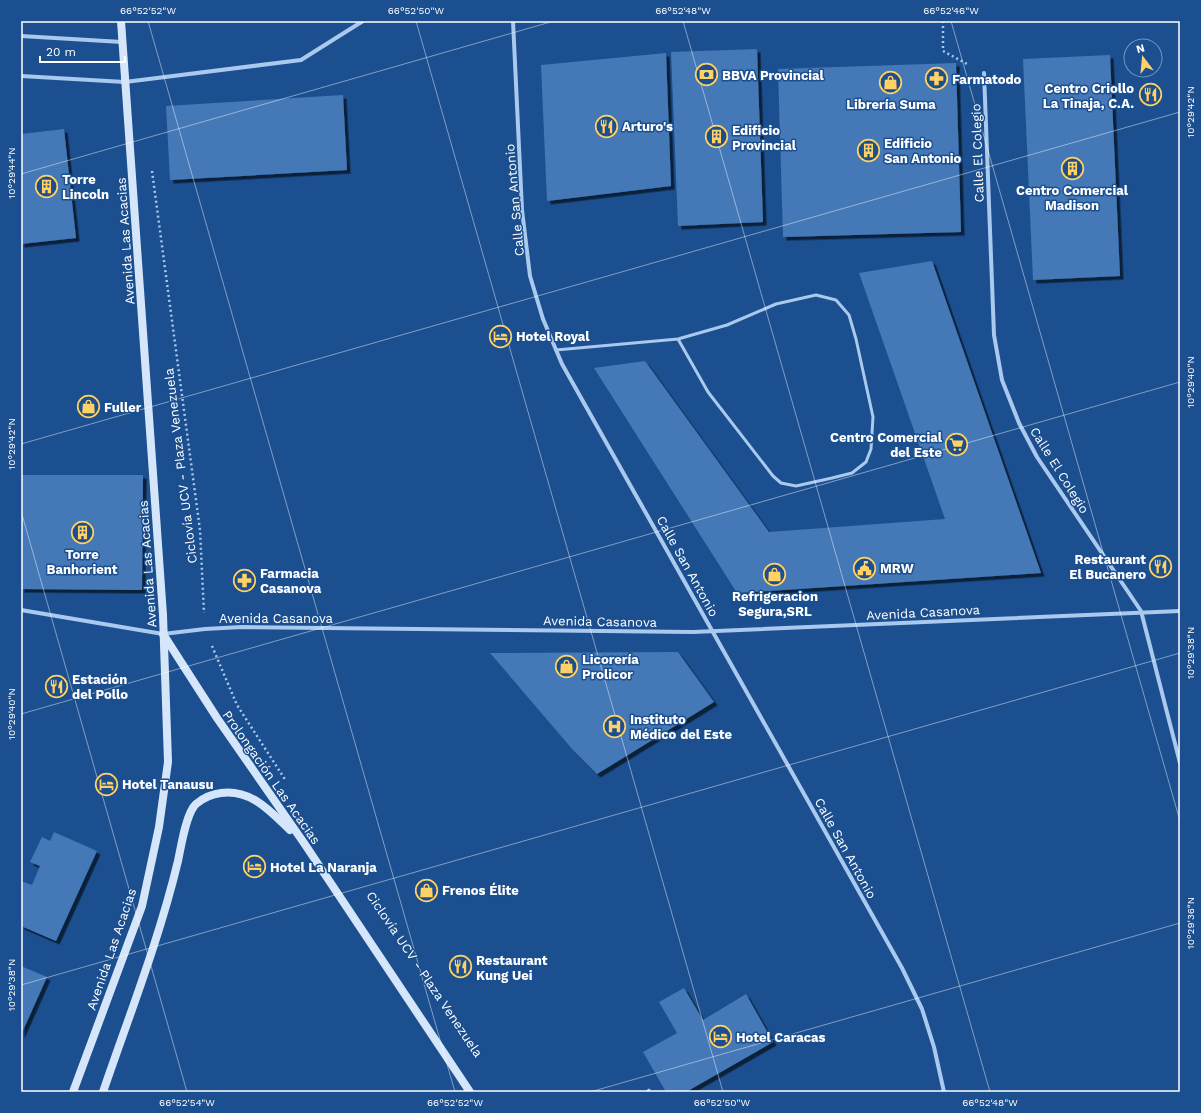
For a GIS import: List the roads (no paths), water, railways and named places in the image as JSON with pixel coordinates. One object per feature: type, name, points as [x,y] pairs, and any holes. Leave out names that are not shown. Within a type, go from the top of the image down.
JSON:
[{"type":"main road","name":"Avenida Las Acacias","points":[[73,1092],[142,906],[159,827],[168,762],[159,559],[121,21]]},
{"type":"main road","name":"Prolongación Las Acacias","points":[[163,634],[216,718],[304,843],[470,1092]]},
{"type":"main road","points":[[103,1092],[167,903],[187,821],[196,804],[213,794],[231,792],[250,796],[265,806],[304,843]]},
{"type":"street","points":[[21,76],[125,82],[301,60],[363,21]]},
{"type":"street","name":"Calle San Antonio","points":[[513,21],[522,210],[530,276],[543,319],[562,364],[902,968],[922,1009],[934,1047],[944,1092]]},
{"type":"street","points":[[21,36],[122,42]]},
{"type":"street","name":"Calle El Colegio","points":[[984,73],[994,335],[1002,380],[1019,423],[1037,457],[1141,612],[1180,763]]},
{"type":"street","name":"Avenida Casanova","points":[[21,610],[163,634],[205,629],[250,627],[713,632],[1180,611]]},
{"type":"lane","points":[[556,350],[678,339],[727,325],[776,304],[816,295],[836,300],[849,315],[856,339],[873,417],[871,449],[866,462],[852,472],[832,478],[796,486],[781,483],[773,476],[708,392],[678,339]]},
{"type":"place","name":"BBVA Provincial","points":[[707,75]]},
{"type":"place","name":"Farmatodo","points":[[936,79]]},
{"type":"place","name":"Librería Suma","points":[[891,82]]},
{"type":"place","name":"Centro Criollo La Tinaja, C.A.","points":[[1150,95]]},
{"type":"place","name":"Arturo's","points":[[606,126]]},
{"type":"place","name":"Edificio Provincial","points":[[717,137]]},
{"type":"place","name":"Edificio San Antonio","points":[[869,150]]},
{"type":"place","name":"Centro Comercial Madison","points":[[1072,168]]},
{"type":"place","name":"Torre Lincoln","points":[[46,186]]},
{"type":"place","name":"Hotel Royal","points":[[500,336]]},
{"type":"place","name":"Fuller","points":[[88,407]]},
{"type":"place","name":"Centro Comercial del Este","points":[[957,444]]},
{"type":"place","name":"Torre Banhorient","points":[[82,532]]},
{"type":"place","name":"Restaurant El Bucanero","points":[[1161,566]]},
{"type":"place","name":"MRW","points":[[864,568]]},
{"type":"place","name":"Refrigeracion Segura,SRL","points":[[775,574]]},
{"type":"place","name":"Farmacia Casanova","points":[[244,580]]},
{"type":"place","name":"Licorería Prolicor","points":[[566,666]]},
{"type":"place","name":"Estación del Pollo","points":[[57,686]]},
{"type":"place","name":"Instituto Médico del Este","points":[[614,726]]},
{"type":"place","name":"Hotel Tanausu","points":[[106,784]]},
{"type":"place","name":"Hotel La Naranja","points":[[255,867]]},
{"type":"place","name":"Frenos Élite","points":[[426,890]]},
{"type":"place","name":"Restaurant Kung Uei","points":[[460,967]]},
{"type":"place","name":"Hotel Caracas","points":[[720,1037]]}]
